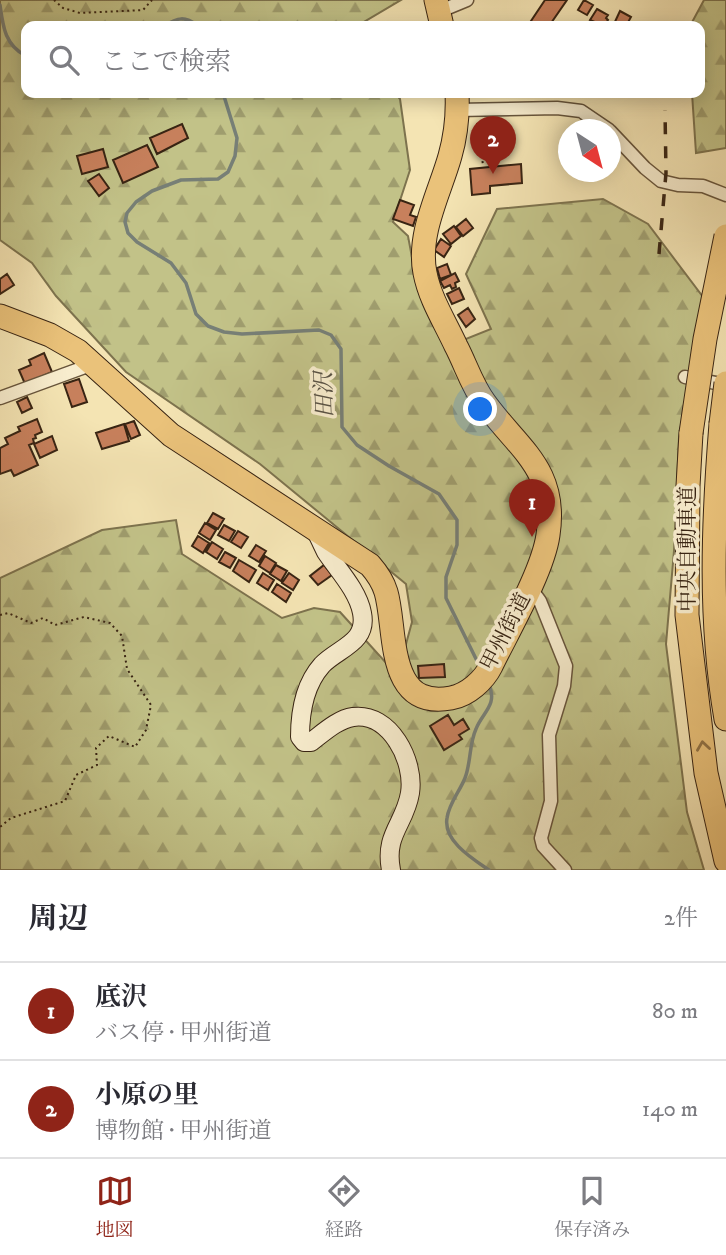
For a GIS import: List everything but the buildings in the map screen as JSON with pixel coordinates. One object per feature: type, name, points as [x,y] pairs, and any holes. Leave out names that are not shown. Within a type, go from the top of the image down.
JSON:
[{"type":"highway","name":"甲州街道","points":[[0,316],[50,335],[78,351],[171,435],[357,554],[379,576],[389,601],[396,663],[412,687],[427,696],[445,698],[464,694],[489,670],[527,590],[548,537],[550,514],[545,481],[529,454],[485,403],[476,388],[436,306],[425,273],[423,251],[426,233],[464,109]]},
{"type":"highway","name":"中央自動車道","points":[[726,236],[705,339],[691,433],[687,498],[687,615],[706,773],[726,861]]},
{"type":"highway","name":"中央自動車道","points":[[726,384],[713,514],[714,608],[726,719]]},
{"type":"main road","points":[[314,527],[325,550],[359,602],[363,614],[357,639],[323,664],[313,678],[303,703],[300,737],[304,742],[312,741],[349,717],[364,716],[376,720],[396,739],[410,776],[410,794],[391,842],[388,854],[391,870]]},
{"type":"street","points":[[439,13],[467,0]]},
{"type":"street","points":[[464,109],[557,108],[581,111],[593,119]]},
{"type":"street","points":[[621,142],[661,181],[703,186],[726,195]]},
{"type":"street","points":[[0,398],[93,364]]},
{"type":"street","points":[[685,377],[726,384]]},
{"type":"street","points":[[527,590],[540,601],[566,666],[565,686],[549,735],[551,801],[541,838],[543,846],[565,870]]},
{"type":"path","points":[[54,0],[63,8],[80,13],[119,10],[133,12],[143,10],[152,0]]},
{"type":"path","points":[[464,109],[479,127],[483,165]]},
{"type":"path","points":[[0,615],[8,613],[31,622],[43,618],[55,625],[84,617],[110,623],[122,636],[127,669],[151,705],[146,730],[135,747],[109,736],[96,748],[97,765],[76,775],[65,801],[11,818],[0,827]]},
{"type":"green space","points":[[0,0],[401,0],[366,21],[21,21],[21,98],[399,98],[410,170],[393,222],[408,236],[416,279],[446,347],[491,329],[466,274],[497,209],[603,199],[648,224],[703,297],[679,437],[674,551],[666,644],[687,812],[704,870],[0,870],[0,578],[102,530],[176,520],[182,554],[282,618],[314,608],[340,612],[387,664],[403,655],[412,622],[406,584],[260,464],[126,372],[56,296],[32,263],[0,240]]},
{"type":"green space","points":[[704,0],[726,0],[726,148],[696,153],[692,98],[705,98],[705,21],[693,21]]},
{"type":"waterway","name":"田沢","points":[[0,5],[9,41],[21,53]]},
{"type":"waterway","name":"田沢","points":[[173,21],[189,21]]},
{"type":"waterway","name":"田沢","points":[[225,98],[237,138],[235,156],[228,172],[218,179],[181,180],[152,191],[136,202],[127,213],[125,222],[128,233],[137,242],[171,263],[186,283],[196,314],[208,326],[224,332],[242,334],[319,330],[331,335],[341,349],[342,427],[357,445],[439,494],[457,520],[457,545],[446,577],[446,598],[481,669]]},
{"type":"waterway","name":"田沢","points":[[489,685],[492,698],[474,735],[467,772],[447,818],[447,826],[454,842],[489,870]]},
{"type":"railway","points":[[659,254],[666,173],[665,110]]},
{"type":"place","name":"小原の里","points":[[493,174]]},
{"type":"place","name":"底沢","points":[[532,537]]}]
